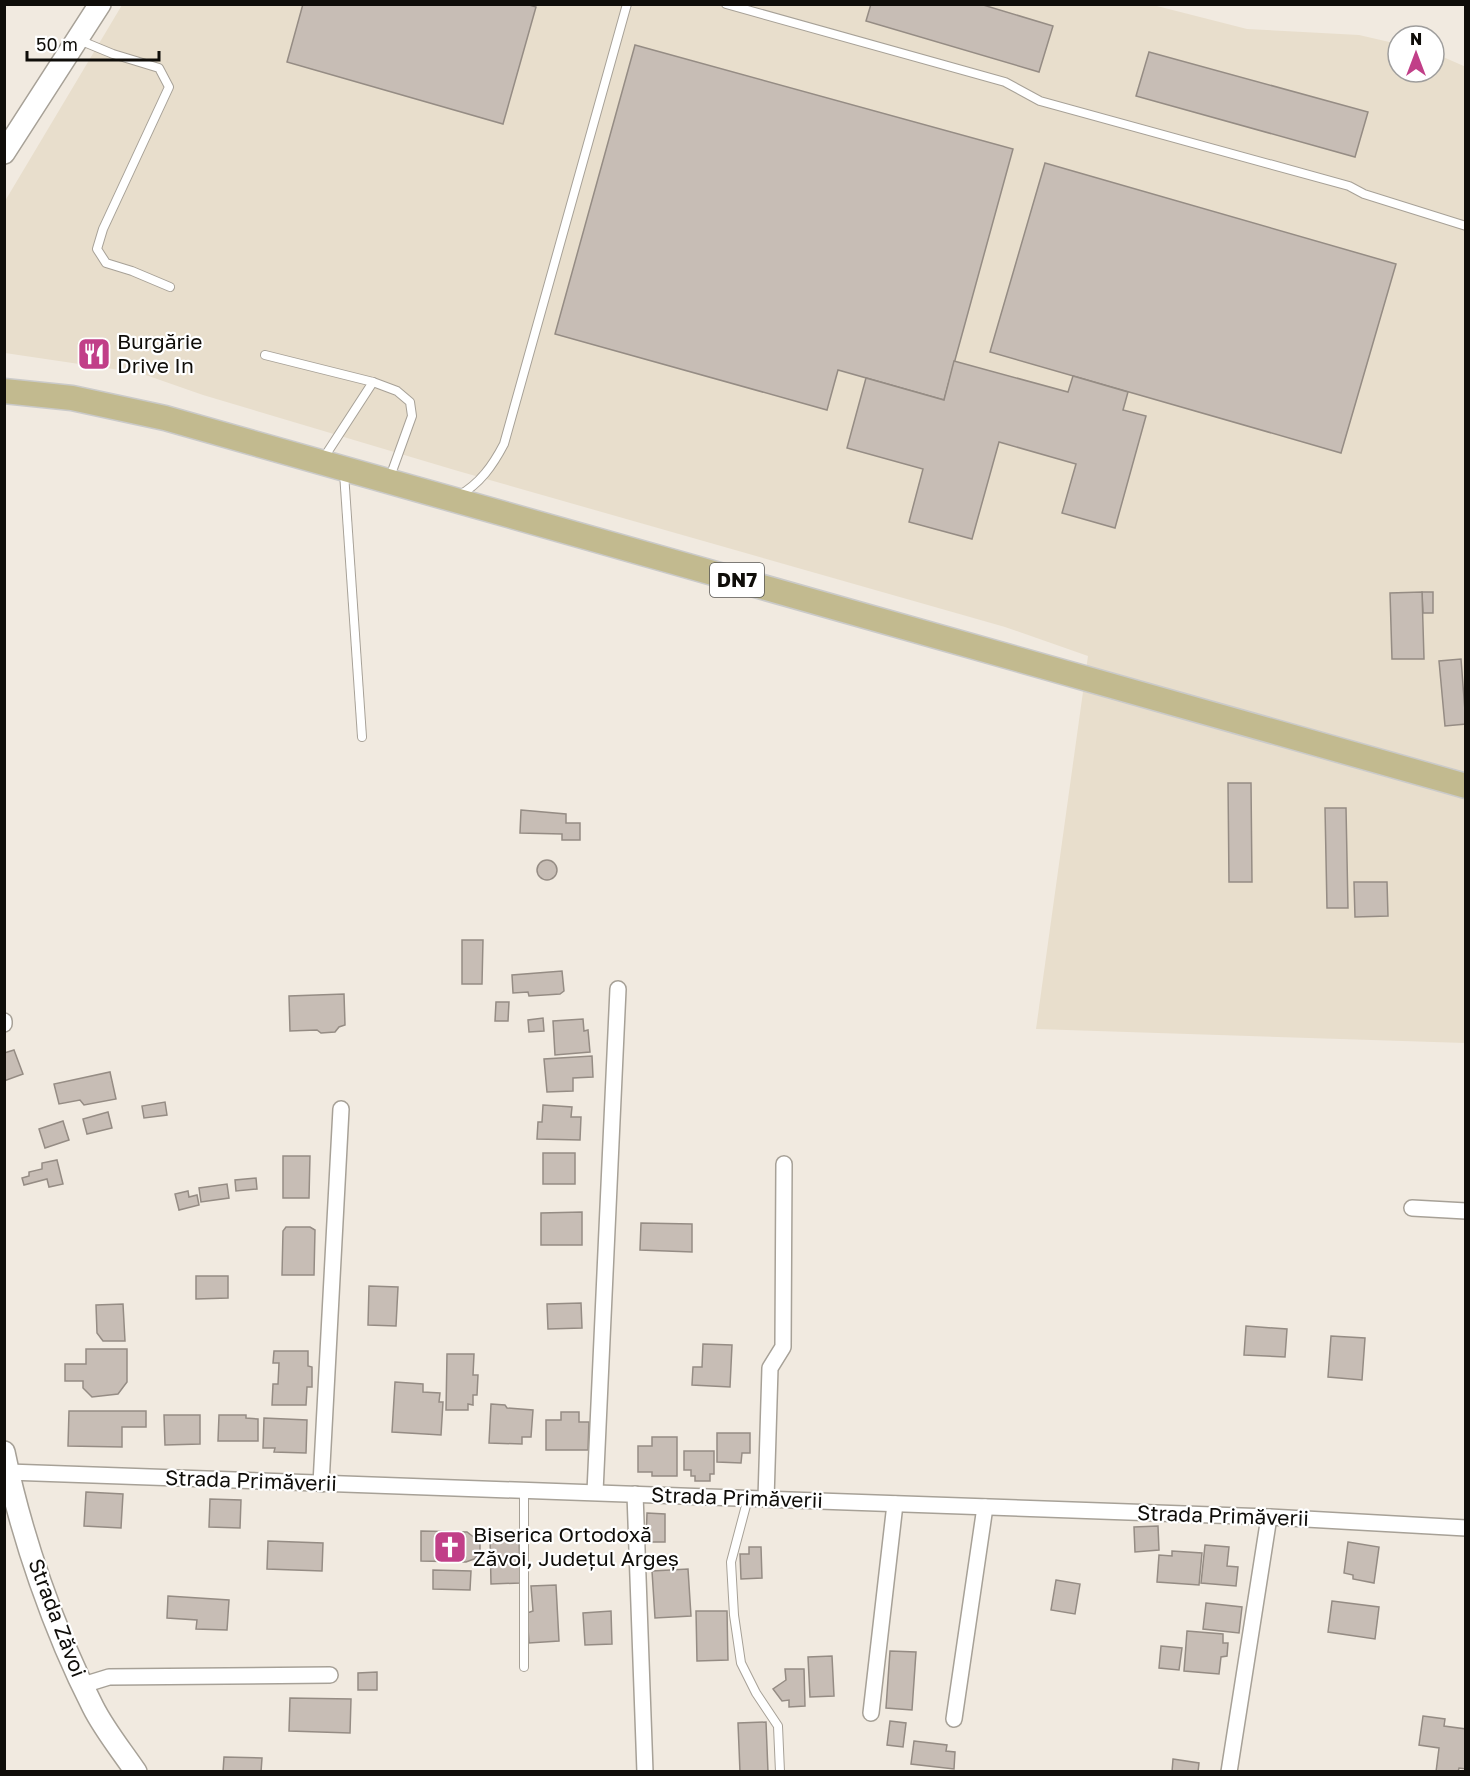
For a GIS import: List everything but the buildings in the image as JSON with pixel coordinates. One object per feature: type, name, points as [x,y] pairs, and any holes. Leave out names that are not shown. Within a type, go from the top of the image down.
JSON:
[{"type":"main road","name":"DN7","points":[[4,391],[72,398],[165,418],[1466,786]]},
{"type":"street","points":[[4,153],[100,4]]},
{"type":"street","points":[[595,1492],[618,989]]},
{"type":"street","points":[[321,1484],[341,1109]]},
{"type":"street","points":[[766,1499],[770,1368],[783,1347],[784,1164]]},
{"type":"street","points":[[1412,1208],[1466,1211]]},
{"type":"street","name":"Strada Primăverii","points":[[6,1462],[321,1484],[1269,1517],[1466,1528]]},
{"type":"street","name":"Strada Zăvoi","points":[[6,1462],[21,1522],[67,1651],[94,1709],[136,1772]]},
{"type":"street","points":[[635,1494],[645,1772]]},
{"type":"street","points":[[871,1713],[895,1504]]},
{"type":"street","points":[[954,1719],[985,1507]]},
{"type":"street","points":[[1229,1772],[1269,1517]]},
{"type":"street","points":[[83,1685],[109,1677],[330,1675]]},
{"type":"lane","points":[[451,499],[468,490],[481,478],[494,463],[504,444],[627,4]]},
{"type":"lane","points":[[726,4],[1005,82],[1040,100],[1349,186],[1364,194],[1466,226]]},
{"type":"lane","points":[[77,39],[113,54],[159,68],[169,87],[103,229],[97,249],[106,263],[170,287]]},
{"type":"lane","points":[[265,355],[373,382],[396,391],[410,402],[412,416],[388,481]]},
{"type":"lane","points":[[362,737],[332,465],[373,382]]},
{"type":"lane","points":[[524,1490],[524,1667]]},
{"type":"lane","points":[[748,1498],[731,1562],[734,1615],[741,1663],[756,1693],[778,1726],[780,1772]]},
{"type":"shaded area","points":[[1149,4],[1247,29],[1359,35],[1386,41],[1386,84],[1446,84],[1446,58],[1466,67],[1465,1043],[1036,1029],[1088,656],[1005,627],[458,471],[203,395],[140,373],[5,353],[5,201],[122,5]]},
{"type":"place","name":"Burgărie Drive In","points":[[94,354]]},
{"type":"place","name":"Biserica Ortodoxă Zăvoi, Județul Argeș","points":[[450,1547]]}]
